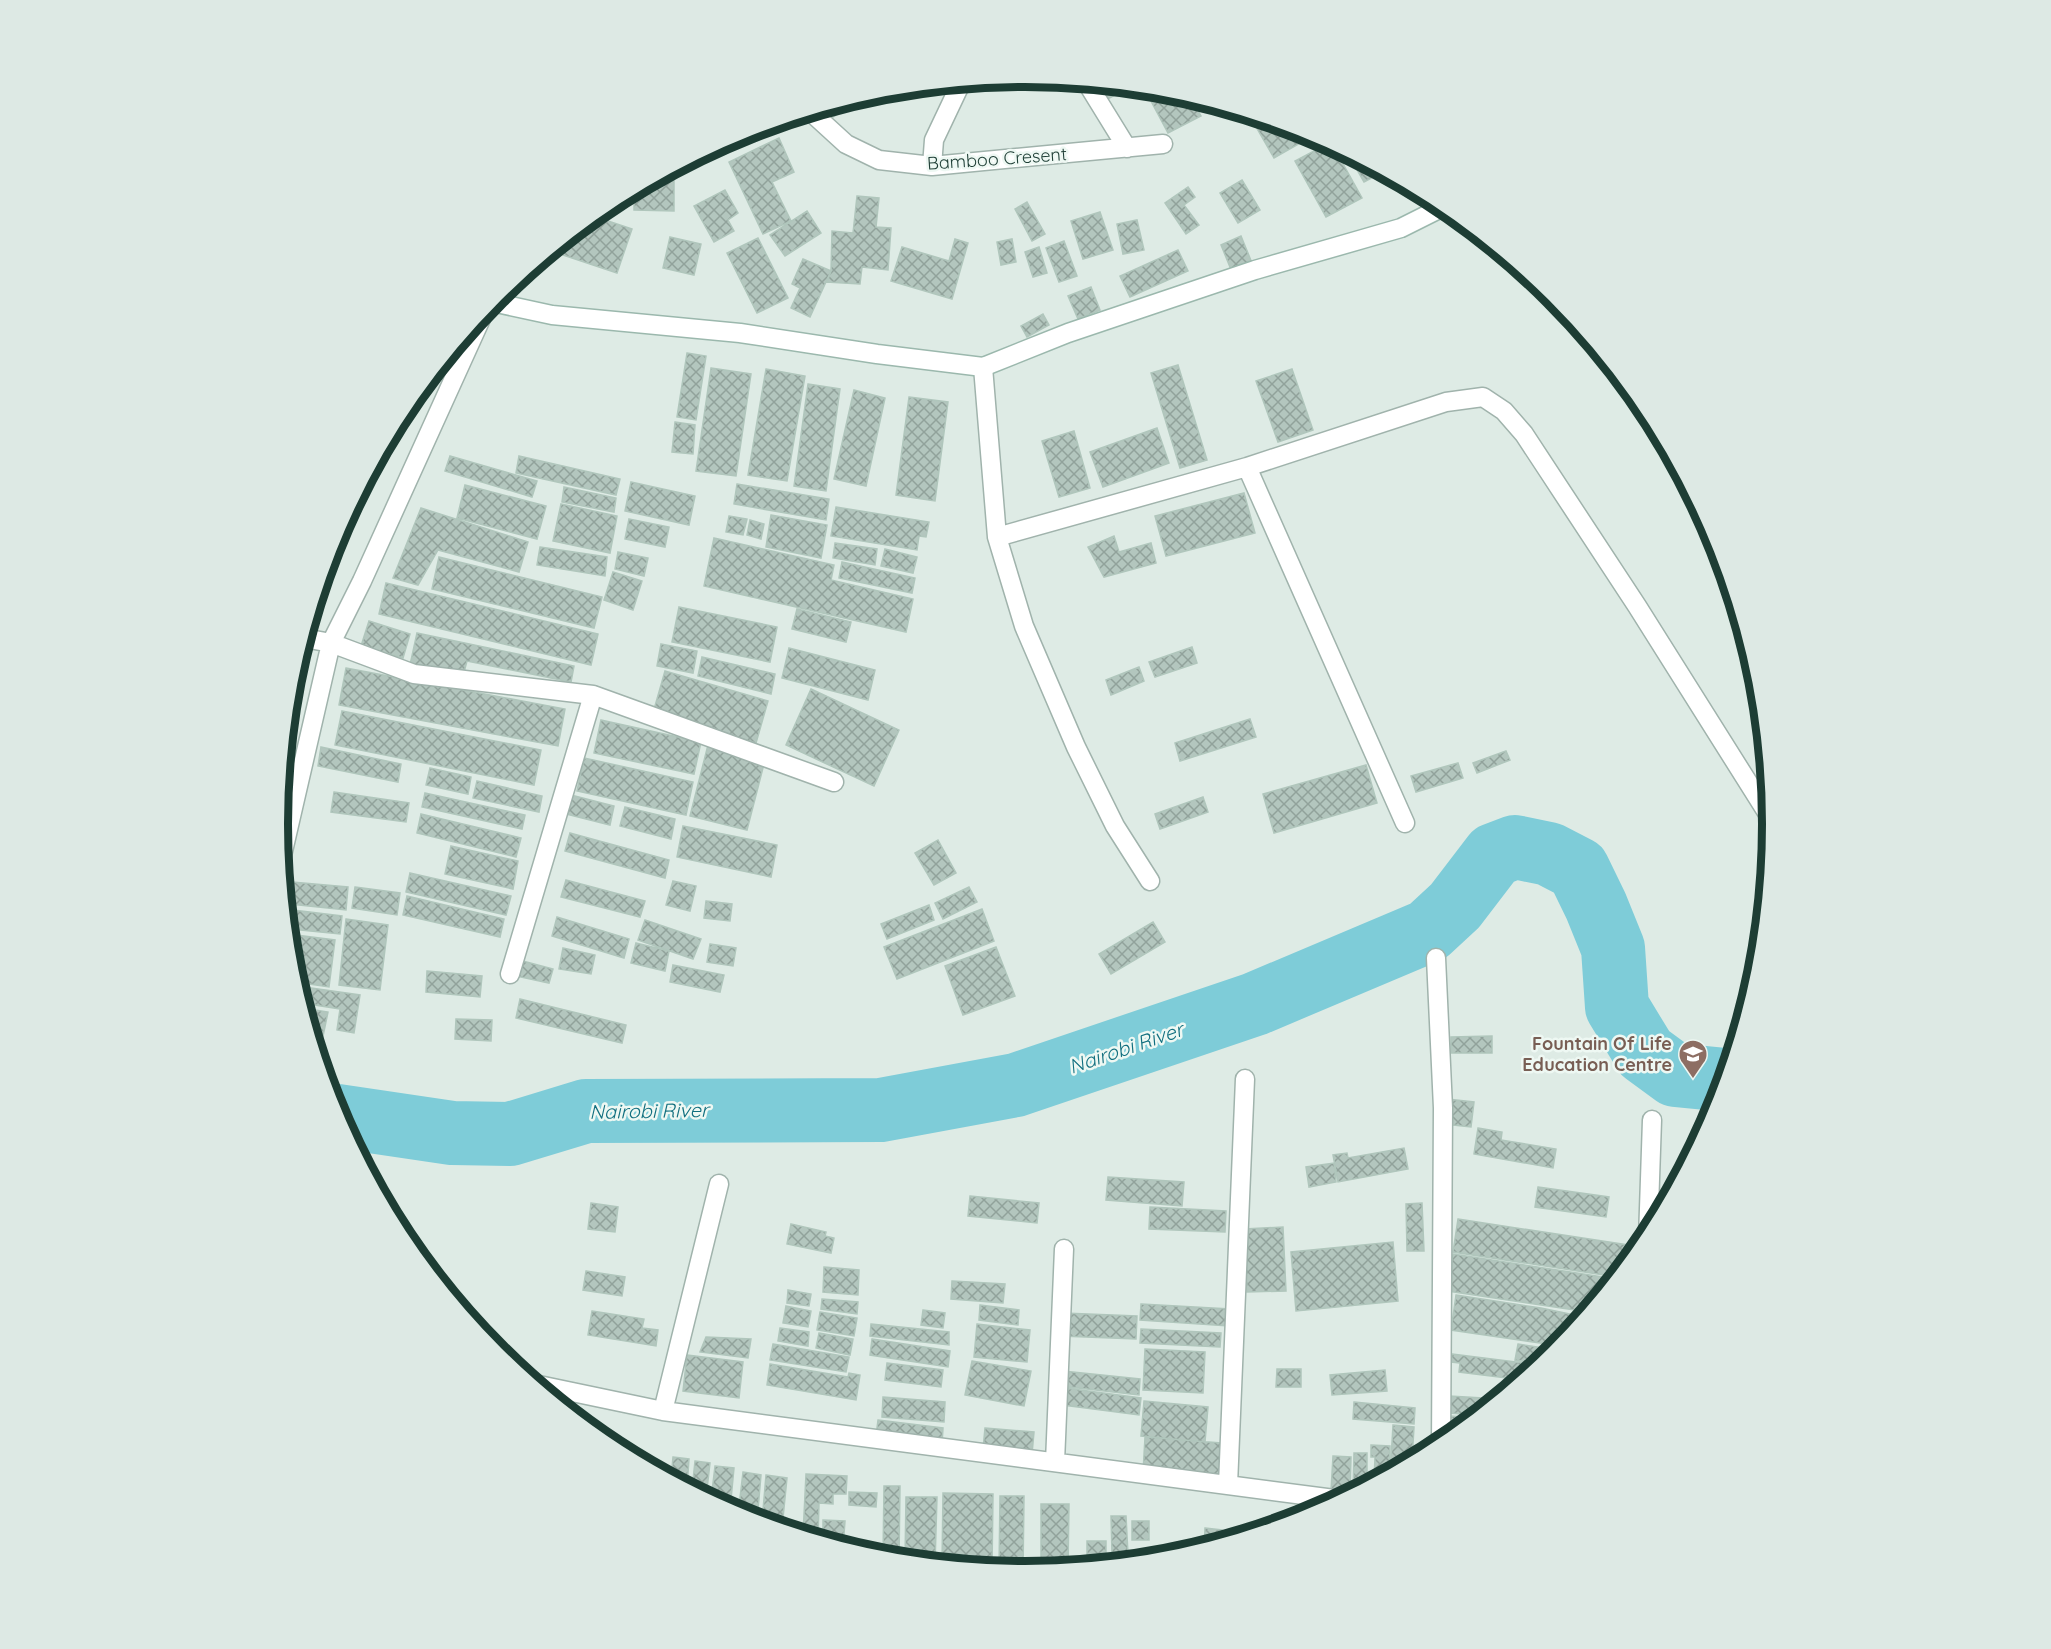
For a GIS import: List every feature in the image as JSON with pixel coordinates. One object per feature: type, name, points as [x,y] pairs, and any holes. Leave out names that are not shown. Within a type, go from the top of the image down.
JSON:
[{"type":"street","points":[[1091,90],[1126,148]]},
{"type":"street","points":[[932,166],[934,141],[957,91]]},
{"type":"street","name":"Bamboo Cresent","points":[[817,117],[846,144],[879,160],[932,166],[1163,144]]},
{"type":"street","points":[[503,304],[552,315],[740,333],[877,354],[983,366],[1068,333],[1255,270],[1401,228],[1435,211]]},
{"type":"street","points":[[288,829],[331,644],[473,335]]},
{"type":"street","points":[[983,366],[997,537],[1024,626],[1076,747],[1115,826],[1150,880]]},
{"type":"street","points":[[997,537],[1247,467],[1446,402],[1483,397],[1504,411],[1524,434],[1631,597],[1762,805]]},
{"type":"street","points":[[1247,467],[1405,823]]},
{"type":"street","points":[[312,640],[331,644],[414,674],[593,695],[834,782]]},
{"type":"street","points":[[510,974],[593,695]]},
{"type":"street","points":[[1436,958],[1443,1108],[1441,1434]]},
{"type":"street","points":[[1228,1485],[1245,1079]]},
{"type":"street","points":[[1649,1218],[1652,1120]]},
{"type":"street","points":[[663,1411],[719,1184]]},
{"type":"street","points":[[1055,1462],[1064,1249]]},
{"type":"street","points":[[549,1387],[663,1411],[1326,1498]]},
{"type":"building","points":[[1099,91],[1119,93],[1104,101]]},
{"type":"building","points":[[1149,98],[1196,107],[1201,116],[1168,133]]},
{"type":"building","points":[[845,110],[833,117],[831,113]]},
{"type":"building","points":[[1255,125],[1263,126],[1302,142],[1274,158]]},
{"type":"building","points":[[779,138],[794,172],[772,182],[791,221],[763,234],[729,162]]},
{"type":"building","points":[[1319,148],[1339,157],[1362,198],[1326,217],[1295,161]]},
{"type":"building","points":[[1354,164],[1376,176],[1364,182]]},
{"type":"building","points":[[1242,180],[1260,210],[1238,223],[1220,193]]},
{"type":"building","points":[[667,181],[674,181],[674,211],[634,210],[634,200]]},
{"type":"building","points":[[1188,187],[1195,197],[1184,205],[1199,225],[1186,234],[1165,203]]},
{"type":"building","points":[[725,190],[738,213],[728,220],[734,231],[714,242],[694,206]]},
{"type":"building","points":[[857,196],[879,198],[876,227],[891,228],[888,270],[862,267],[860,284],[827,282],[831,271],[832,231],[853,233]]},
{"type":"building","points":[[1027,202],[1045,234],[1032,241],[1015,209]]},
{"type":"building","points":[[807,211],[821,233],[785,256],[770,235]]},
{"type":"building","points":[[1100,212],[1113,250],[1083,259],[1071,221]]},
{"type":"building","points":[[604,220],[632,229],[617,273],[559,254]]},
{"type":"building","points":[[1137,220],[1144,250],[1123,254],[1117,224]]},
{"type":"building","points":[[1241,236],[1252,263],[1232,272],[1221,245]]},
{"type":"building","points":[[670,237],[701,244],[694,275],[663,268]]},
{"type":"building","points":[[758,238],[788,298],[757,313],[727,253]]},
{"type":"building","points":[[955,239],[968,243],[952,299],[891,281],[902,247],[949,261]]},
{"type":"building","points":[[1012,239],[1016,262],[1001,265],[997,242]]},
{"type":"building","points":[[1064,241],[1077,276],[1059,282],[1046,248]]},
{"type":"building","points":[[1039,247],[1047,273],[1033,277],[1025,252]]},
{"type":"building","points":[[1178,250],[1188,271],[1130,297],[1120,276]]},
{"type":"building","points":[[803,259],[831,271],[810,317],[791,308],[800,288],[792,284]]},
{"type":"building","points":[[1091,287],[1100,310],[1078,319],[1068,296]]},
{"type":"building","points":[[1043,314],[1049,325],[1027,337],[1021,326]]},
{"type":"building","points":[[687,353],[706,356],[696,420],[677,417]]},
{"type":"building","points":[[1178,365],[1207,460],[1180,468],[1151,373]]},
{"type":"building","points":[[711,368],[751,374],[736,476],[696,471]]},
{"type":"building","points":[[766,369],[805,376],[787,481],[748,475]]},
{"type":"building","points":[[1292,369],[1313,430],[1278,442],[1256,381]]},
{"type":"building","points":[[808,384],[840,389],[826,491],[794,486]]},
{"type":"building","points":[[854,390],[885,398],[866,486],[834,479]]},
{"type":"building","points":[[909,397],[948,402],[935,501],[896,495]]},
{"type":"building","points":[[675,422],[695,425],[693,454],[672,452]]},
{"type":"building","points":[[1157,428],[1169,463],[1103,487],[1090,452]]},
{"type":"building","points":[[1074,431],[1090,488],[1059,497],[1042,441]]},
{"type":"building","points":[[450,456],[537,481],[532,497],[445,471]]},
{"type":"building","points":[[519,456],[620,479],[616,495],[516,473]]},
{"type":"building","points":[[631,482],[695,496],[689,525],[625,511]]},
{"type":"building","points":[[737,484],[829,499],[826,520],[734,504]]},
{"type":"building","points":[[465,485],[546,506],[537,539],[457,518]]},
{"type":"building","points":[[564,487],[616,498],[614,512],[562,502]]},
{"type":"building","points":[[1244,493],[1255,533],[1166,556],[1155,516]]},
{"type":"building","points":[[561,504],[617,516],[610,553],[553,541]]},
{"type":"building","points":[[836,507],[929,522],[926,537],[919,536],[917,550],[831,536]]},
{"type":"building","points":[[421,508],[528,542],[519,572],[438,550],[418,585],[393,578]]},
{"type":"building","points":[[771,515],[827,525],[821,558],[766,547]]},
{"type":"building","points":[[729,516],[747,519],[743,535],[726,532]]},
{"type":"building","points":[[629,519],[669,527],[665,547],[625,539]]},
{"type":"building","points":[[750,520],[764,524],[761,539],[747,535]]},
{"type":"building","points":[[1114,536],[1119,552],[1151,543],[1156,563],[1104,577],[1088,547]]},
{"type":"building","points":[[714,538],[834,565],[831,580],[913,599],[906,632],[704,586]]},
{"type":"building","points":[[835,543],[877,549],[875,565],[833,558]]},
{"type":"building","points":[[540,547],[607,557],[605,576],[537,565]]},
{"type":"building","points":[[885,549],[917,557],[913,573],[881,566]]},
{"type":"building","points":[[618,552],[648,558],[644,576],[615,569]]},
{"type":"building","points":[[439,557],[602,597],[594,628],[432,589]]},
{"type":"building","points":[[842,562],[915,578],[912,593],[839,578]]},
{"type":"building","points":[[613,572],[642,581],[633,610],[604,600]]},
{"type":"building","points":[[386,583],[598,634],[591,665],[379,614]]},
{"type":"building","points":[[679,607],[777,627],[770,662],[672,642]]},
{"type":"building","points":[[797,609],[851,622],[846,642],[792,629]]},
{"type":"building","points":[[369,621],[410,634],[403,658],[361,646]]},
{"type":"building","points":[[417,633],[574,666],[571,682],[467,661],[463,676],[410,665]]},
{"type":"building","points":[[661,644],[697,651],[693,673],[657,666]]},
{"type":"building","points":[[1192,647],[1197,663],[1155,677],[1149,662]]},
{"type":"building","points":[[789,648],[875,670],[868,700],[782,678]]},
{"type":"building","points":[[310,649],[310,649],[301,693],[302,681]]},
{"type":"building","points":[[702,657],[775,674],[771,694],[698,676]]},
{"type":"building","points":[[1139,667],[1144,681],[1111,695],[1106,680]]},
{"type":"building","points":[[346,668],[565,709],[558,746],[339,705]]},
{"type":"building","points":[[665,671],[768,701],[756,743],[653,713]]},
{"type":"building","points":[[811,689],[899,730],[874,786],[786,745]]},
{"type":"building","points":[[342,711],[541,750],[534,785],[335,745]]},
{"type":"building","points":[[1250,719],[1256,737],[1180,761],[1175,743]]},
{"type":"building","points":[[601,720],[701,742],[694,774],[594,753]]},
{"type":"building","points":[[708,745],[765,760],[747,830],[690,816]]},
{"type":"building","points":[[321,747],[401,764],[398,782],[318,766]]},
{"type":"building","points":[[1506,751],[1510,760],[1477,773],[1473,763]]},
{"type":"building","points":[[584,758],[693,782],[686,815],[577,791]]},
{"type":"building","points":[[1458,763],[1463,778],[1416,792],[1411,776]]},
{"type":"building","points":[[1366,765],[1377,803],[1274,833],[1263,794]]},
{"type":"building","points":[[430,768],[471,777],[468,794],[426,785]]},
{"type":"building","points":[[477,781],[542,796],[539,812],[473,798]]},
{"type":"building","points":[[334,792],[409,803],[406,822],[331,812]]},
{"type":"building","points":[[425,793],[525,815],[522,829],[422,807]]},
{"type":"building","points":[[571,795],[614,806],[610,825],[566,814]]},
{"type":"building","points":[[1203,797],[1208,812],[1160,829],[1155,814]]},
{"type":"building","points":[[625,807],[675,819],[671,839],[620,826]]},
{"type":"building","points":[[421,814],[521,838],[516,857],[417,833]]},
{"type":"building","points":[[683,826],[777,845],[771,877],[677,857]]},
{"type":"building","points":[[570,833],[669,860],[665,878],[565,851]]},
{"type":"building","points":[[938,840],[956,873],[934,885],[915,853]]},
{"type":"building","points":[[451,846],[518,861],[513,889],[445,874]]},
{"type":"building","points":[[410,873],[511,896],[506,915],[406,892]]},
{"type":"building","points":[[566,880],[645,901],[640,917],[561,897]]},
{"type":"building","points":[[673,881],[696,886],[690,911],[666,905]]},
{"type":"building","points":[[292,882],[348,887],[346,910],[293,904]]},
{"type":"building","points":[[355,887],[400,893],[397,915],[352,908]]},
{"type":"building","points":[[969,887],[977,902],[943,919],[935,903]]},
{"type":"building","points":[[407,896],[504,919],[500,937],[403,915]]},
{"type":"building","points":[[706,901],[732,904],[730,921],[704,918]]},
{"type":"building","points":[[929,905],[934,920],[887,939],[881,924]]},
{"type":"building","points":[[982,909],[994,941],[897,979],[884,947]]},
{"type":"building","points":[[293,910],[342,916],[340,934],[295,929]]},
{"type":"building","points":[[557,917],[629,939],[624,958],[552,936]]},
{"type":"building","points":[[346,919],[388,925],[380,990],[339,985]]},
{"type":"building","points":[[645,920],[701,939],[693,959],[638,940]]},
{"type":"building","points":[[1153,922],[1165,942],[1111,974],[1099,954]]},
{"type":"building","points":[[296,935],[335,940],[329,987],[306,983]]},
{"type":"building","points":[[636,943],[669,951],[665,971],[631,963]]},
{"type":"building","points":[[710,944],[736,948],[733,966],[707,962]]},
{"type":"building","points":[[996,947],[1015,996],[963,1015],[945,966]]},
{"type":"building","points":[[563,948],[595,955],[591,974],[559,969]]},
{"type":"building","points":[[519,960],[553,969],[549,983],[516,976]]},
{"type":"building","points":[[673,965],[724,975],[720,992],[670,982]]},
{"type":"building","points":[[427,971],[482,976],[480,997],[426,992]]},
{"type":"building","points":[[307,987],[360,995],[354,1033],[337,1030],[340,1009],[311,1004]]},
{"type":"building","points":[[520,999],[626,1025],[622,1043],[516,1018]]},
{"type":"building","points":[[312,1009],[328,1012],[321,1041]]},
{"type":"building","points":[[456,1019],[492,1020],[491,1041],[455,1039]]},
{"type":"building","points":[[1492,1036],[1492,1053],[1451,1053],[1451,1037]]},
{"type":"building","points":[[1447,1099],[1474,1102],[1471,1127],[1444,1124]]},
{"type":"building","points":[[1478,1128],[1502,1132],[1501,1140],[1556,1149],[1553,1168],[1474,1154]]},
{"type":"building","points":[[1404,1148],[1408,1169],[1338,1182],[1333,1155],[1347,1153],[1348,1158]]},
{"type":"building","points":[[1334,1163],[1336,1182],[1309,1187],[1306,1167]]},
{"type":"building","points":[[1108,1177],[1184,1182],[1182,1206],[1106,1200]]},
{"type":"building","points":[[1538,1187],[1609,1197],[1606,1217],[1535,1207]]},
{"type":"building","points":[[970,1196],[1039,1203],[1037,1223],[968,1216]]},
{"type":"building","points":[[591,1203],[618,1207],[615,1232],[588,1229]]},
{"type":"building","points":[[1422,1203],[1424,1251],[1407,1251],[1406,1204]]},
{"type":"building","points":[[1150,1207],[1226,1211],[1225,1232],[1149,1229]]},
{"type":"building","points":[[1458,1219],[1628,1245],[1627,1250],[1609,1276],[1453,1252]]},
{"type":"building","points":[[791,1224],[826,1232],[825,1236],[834,1238],[831,1253],[787,1244]]},
{"type":"building","points":[[1283,1227],[1286,1291],[1247,1292],[1245,1229]]},
{"type":"building","points":[[1393,1242],[1398,1301],[1296,1311],[1291,1252]]},
{"type":"building","points":[[1453,1254],[1607,1278],[1580,1311],[1448,1291]]},
{"type":"building","points":[[824,1267],[859,1270],[858,1295],[823,1292]]},
{"type":"building","points":[[586,1271],[625,1277],[622,1296],[583,1290]]},
{"type":"building","points":[[952,1281],[1005,1284],[1003,1303],[951,1299]]},
{"type":"building","points":[[788,1290],[811,1294],[809,1306],[787,1303]]},
{"type":"building","points":[[1456,1295],[1576,1315],[1549,1344],[1451,1330]]},
{"type":"building","points":[[822,1299],[858,1302],[857,1314],[821,1309]]},
{"type":"building","points":[[1141,1304],[1230,1309],[1229,1326],[1140,1320]]},
{"type":"building","points":[[980,1305],[1019,1310],[1018,1325],[979,1320]]},
{"type":"building","points":[[786,1306],[811,1311],[808,1327],[783,1323]]},
{"type":"building","points":[[923,1310],[945,1313],[943,1328],[921,1325]]},
{"type":"building","points":[[592,1311],[644,1319],[642,1328],[658,1330],[656,1346],[588,1335]]},
{"type":"building","points":[[820,1312],[857,1318],[854,1336],[817,1330]]},
{"type":"building","points":[[1063,1313],[1137,1316],[1136,1339],[1061,1336]]},
{"type":"building","points":[[871,1324],[949,1332],[949,1345],[870,1336]]},
{"type":"building","points":[[977,1324],[1030,1330],[1027,1362],[974,1357]]},
{"type":"building","points":[[780,1328],[809,1332],[808,1346],[778,1341]]},
{"type":"building","points":[[1141,1329],[1221,1333],[1220,1347],[1140,1343]]},
{"type":"building","points":[[819,1333],[853,1339],[850,1355],[816,1348]]},
{"type":"building","points":[[706,1337],[751,1339],[748,1358],[700,1352]]},
{"type":"building","points":[[872,1339],[950,1351],[948,1367],[870,1355]]},
{"type":"building","points":[[773,1344],[849,1357],[846,1372],[770,1360]]},
{"type":"building","points":[[1518,1344],[1545,1348],[1530,1362],[1515,1360]]},
{"type":"building","points":[[1145,1349],[1205,1352],[1203,1393],[1143,1390]]},
{"type":"building","points":[[1452,1354],[1528,1364],[1512,1379],[1459,1372],[1460,1363],[1451,1362]]},
{"type":"building","points":[[687,1355],[743,1362],[739,1398],[683,1391]]},
{"type":"building","points":[[972,1361],[1031,1371],[1024,1406],[965,1395]]},
{"type":"building","points":[[887,1363],[943,1370],[941,1387],[885,1380]]},
{"type":"building","points":[[770,1364],[848,1377],[849,1373],[860,1375],[856,1400],[767,1385]]},
{"type":"building","points":[[1277,1369],[1301,1369],[1301,1387],[1276,1387]]},
{"type":"building","points":[[1385,1370],[1387,1391],[1332,1395],[1330,1375]]},
{"type":"building","points":[[1063,1371],[1140,1379],[1139,1395],[1061,1386]]},
{"type":"building","points":[[1065,1388],[1141,1398],[1139,1415],[1063,1405]]},
{"type":"building","points":[[1449,1396],[1488,1398],[1468,1414],[1449,1413]]},
{"type":"building","points":[[883,1397],[945,1402],[944,1422],[882,1417]]},
{"type":"building","points":[[1144,1401],[1208,1407],[1205,1442],[1141,1436]]},
{"type":"building","points":[[1354,1402],[1415,1408],[1414,1424],[1353,1419]]},
{"type":"building","points":[[1450,1416],[1464,1417],[1449,1428]]},
{"type":"building","points":[[878,1420],[943,1428],[942,1444],[876,1436]]},
{"type":"building","points":[[1393,1425],[1414,1427],[1413,1452],[1398,1460],[1391,1460]]},
{"type":"building","points":[[985,1428],[1034,1432],[1032,1454],[983,1449]]},
{"type":"building","points":[[1145,1437],[1221,1443],[1219,1479],[1143,1473]]},
{"type":"building","points":[[1371,1445],[1390,1446],[1389,1466],[1374,1474],[1375,1457],[1371,1457]]},
{"type":"building","points":[[1354,1453],[1367,1453],[1367,1478],[1353,1485]]},
{"type":"building","points":[[1333,1456],[1351,1457],[1350,1487],[1340,1491],[1331,1491]]},
{"type":"building","points":[[673,1457],[689,1459],[688,1480],[672,1471]]},
{"type":"building","points":[[695,1461],[710,1463],[707,1490],[693,1483]]},
{"type":"building","points":[[715,1466],[734,1468],[731,1501],[712,1492]]},
{"type":"building","points":[[743,1472],[761,1475],[758,1512],[739,1504]]},
{"type":"building","points":[[806,1474],[847,1476],[846,1494],[833,1494],[833,1504],[819,1503],[818,1532],[803,1528]]},
{"type":"building","points":[[766,1475],[787,1478],[783,1521],[763,1513]]},
{"type":"building","points":[[884,1486],[900,1486],[899,1551],[883,1548]]},
{"type":"building","points":[[849,1492],[877,1493],[876,1507],[849,1505]]},
{"type":"building","points":[[943,1493],[993,1494],[992,1561],[942,1557]]},
{"type":"building","points":[[1000,1496],[1024,1496],[1023,1562],[999,1561]]},
{"type":"building","points":[[906,1497],[937,1497],[935,1557],[905,1552]]},
{"type":"building","points":[[1041,1504],[1069,1504],[1068,1560],[1041,1561]]},
{"type":"building","points":[[1111,1516],[1126,1516],[1128,1554],[1112,1554]]},
{"type":"building","points":[[823,1520],[845,1521],[844,1539],[823,1533]]},
{"type":"building","points":[[1132,1521],[1149,1521],[1149,1540],[1132,1540]]},
{"type":"building","points":[[1205,1528],[1222,1530],[1222,1535],[1204,1540]]},
{"type":"building","points":[[1087,1541],[1106,1541],[1106,1557],[1087,1559]]},
{"type":"waterway","name":"Nairobi River","points":[[349,1118],[452,1133],[510,1134],[586,1111],[881,1110],[1016,1085],[1255,1004],[1428,931],[1455,906],[1494,855],[1515,847],[1549,854],[1578,869],[1613,948],[1617,1007],[1645,1053],[1675,1075],[1718,1079]]},
{"type":"place","name":"Fountain Of Life Education Centre","points":[[1693,1080]]}]
